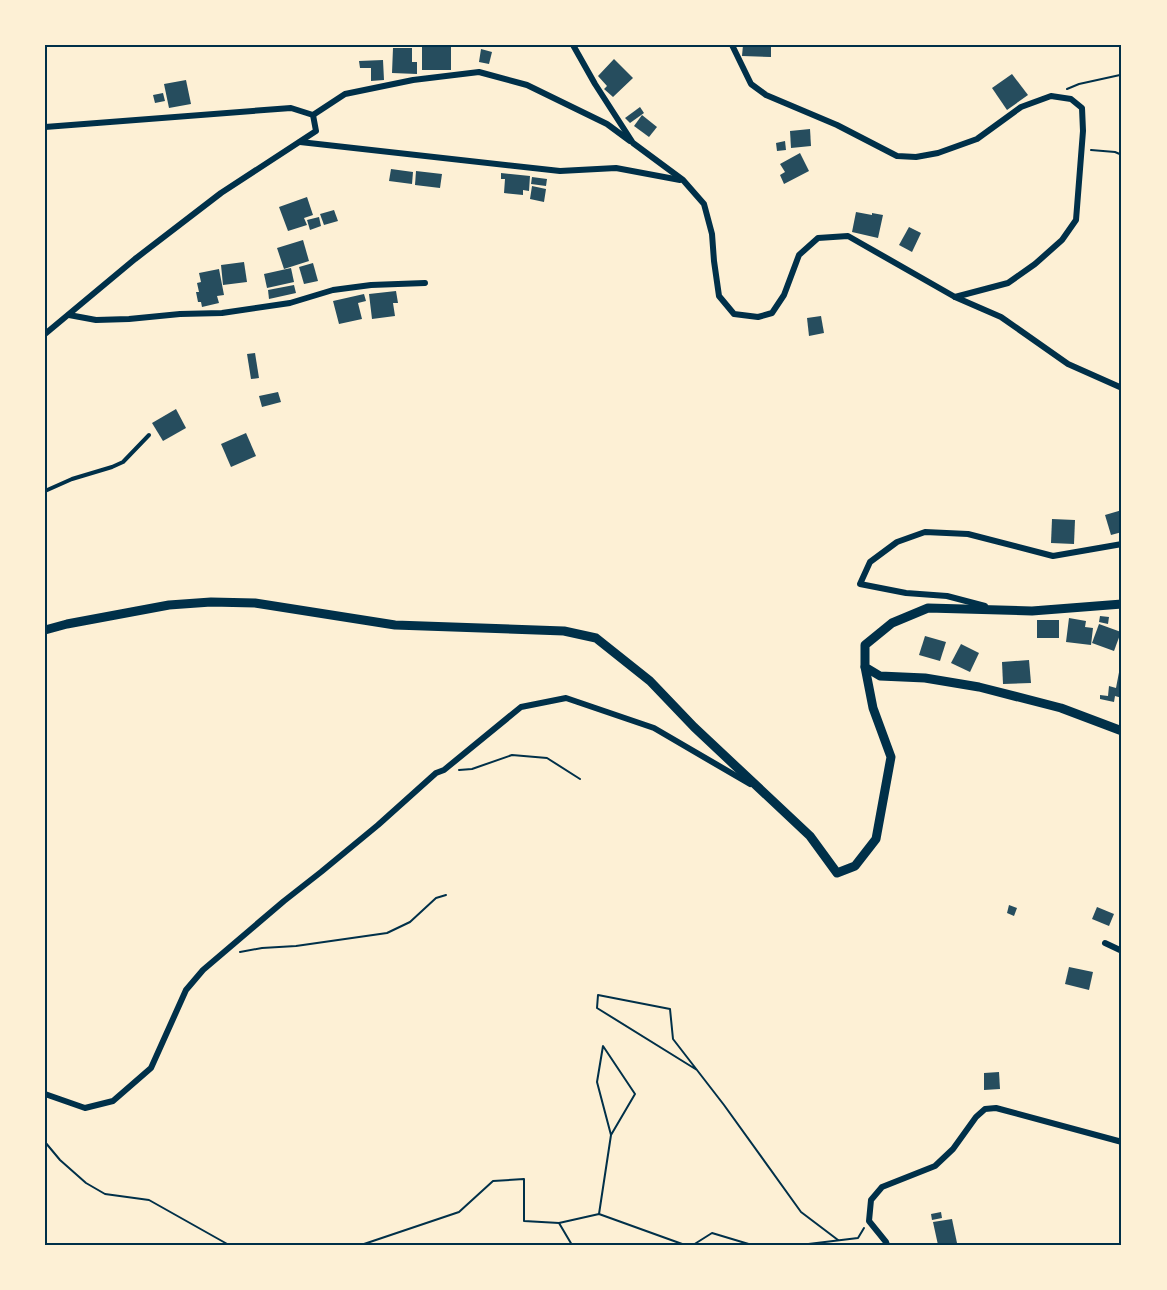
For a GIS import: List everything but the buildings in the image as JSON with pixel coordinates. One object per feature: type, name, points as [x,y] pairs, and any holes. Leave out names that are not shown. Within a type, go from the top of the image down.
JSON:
[{"type":"street","points":[[573,45],[633,143]]},
{"type":"street","points":[[732,45],[751,84],[766,95],[837,125],[897,156],[916,157],[938,153],[977,139],[1020,107],[1051,96],[1071,99],[1082,108],[1083,131],[1076,220],[1062,240],[1035,264],[1008,283],[955,297]]},
{"type":"street","points":[[313,115],[345,94],[413,80],[479,72],[527,85],[607,124],[683,180],[704,204],[712,234],[719,297],[734,314],[758,317],[772,312],[784,296],[799,255],[818,238],[848,236],[955,297],[1001,317],[1068,364],[1122,388]]},
{"type":"street","points":[[45,127],[291,108],[313,115]]},
{"type":"street","points":[[45,334],[135,259],[221,193],[316,131],[313,115]]},
{"type":"street","points":[[299,142],[560,171],[616,168],[683,180]]},
{"type":"street","points":[[69,315],[96,320],[222,313],[290,303],[333,290],[371,285],[425,283]]},
{"type":"street","points":[[999,610],[947,597],[906,593],[860,584],[870,562],[897,542],[925,532],[968,534],[1053,556],[1122,544]]},
{"type":"street","points":[[45,630],[169,605],[211,602],[255,603],[395,625],[564,631],[596,638],[650,681],[694,727],[810,836],[837,873],[855,866],[876,839],[891,757],[873,708],[865,667],[865,645],[892,623],[928,608],[1032,611],[1122,604]]},
{"type":"street","points":[[865,667],[880,676],[925,678],[990,690],[1061,708],[1122,731]]},
{"type":"street","points":[[45,1094],[85,1108],[113,1101],[151,1068],[186,990],[203,970],[378,825],[436,773],[444,770],[521,707],[566,698],[654,728],[763,791]]},
{"type":"street","points":[[1105,943],[1122,951]]},
{"type":"street","points":[[887,1245],[868,1221],[871,1200],[882,1187],[935,1166],[953,1149],[976,1117],[985,1109],[996,1108],[1122,1142]]},
{"type":"lane","points":[[45,491],[72,479],[123,462],[149,435]]},
{"type":"path","points":[[1051,96],[1079,84],[1122,75]]},
{"type":"path","points":[[1082,149],[1115,152],[1122,155]]},
{"type":"path","points":[[444,770],[472,769],[512,755],[547,758],[580,780]]},
{"type":"path","points":[[220,955],[387,933],[410,922],[436,898],[446,895]]},
{"type":"path","points":[[697,1070],[597,1008],[598,995],[670,1009],[673,1039],[697,1070],[801,1212],[838,1240]]},
{"type":"path","points":[[599,1214],[611,1135],[635,1094],[603,1046],[597,1082],[611,1135]]},
{"type":"path","points":[[45,1142],[60,1160],[86,1184],[105,1194],[149,1200],[229,1245]]},
{"type":"path","points":[[361,1245],[459,1212],[493,1180],[524,1179],[524,1221],[559,1223],[599,1214],[686,1245]]},
{"type":"path","points":[[800,1245],[858,1238],[868,1221]]},
{"type":"path","points":[[559,1223],[572,1245]]},
{"type":"path","points":[[693,1245],[712,1233],[752,1245]]}]
